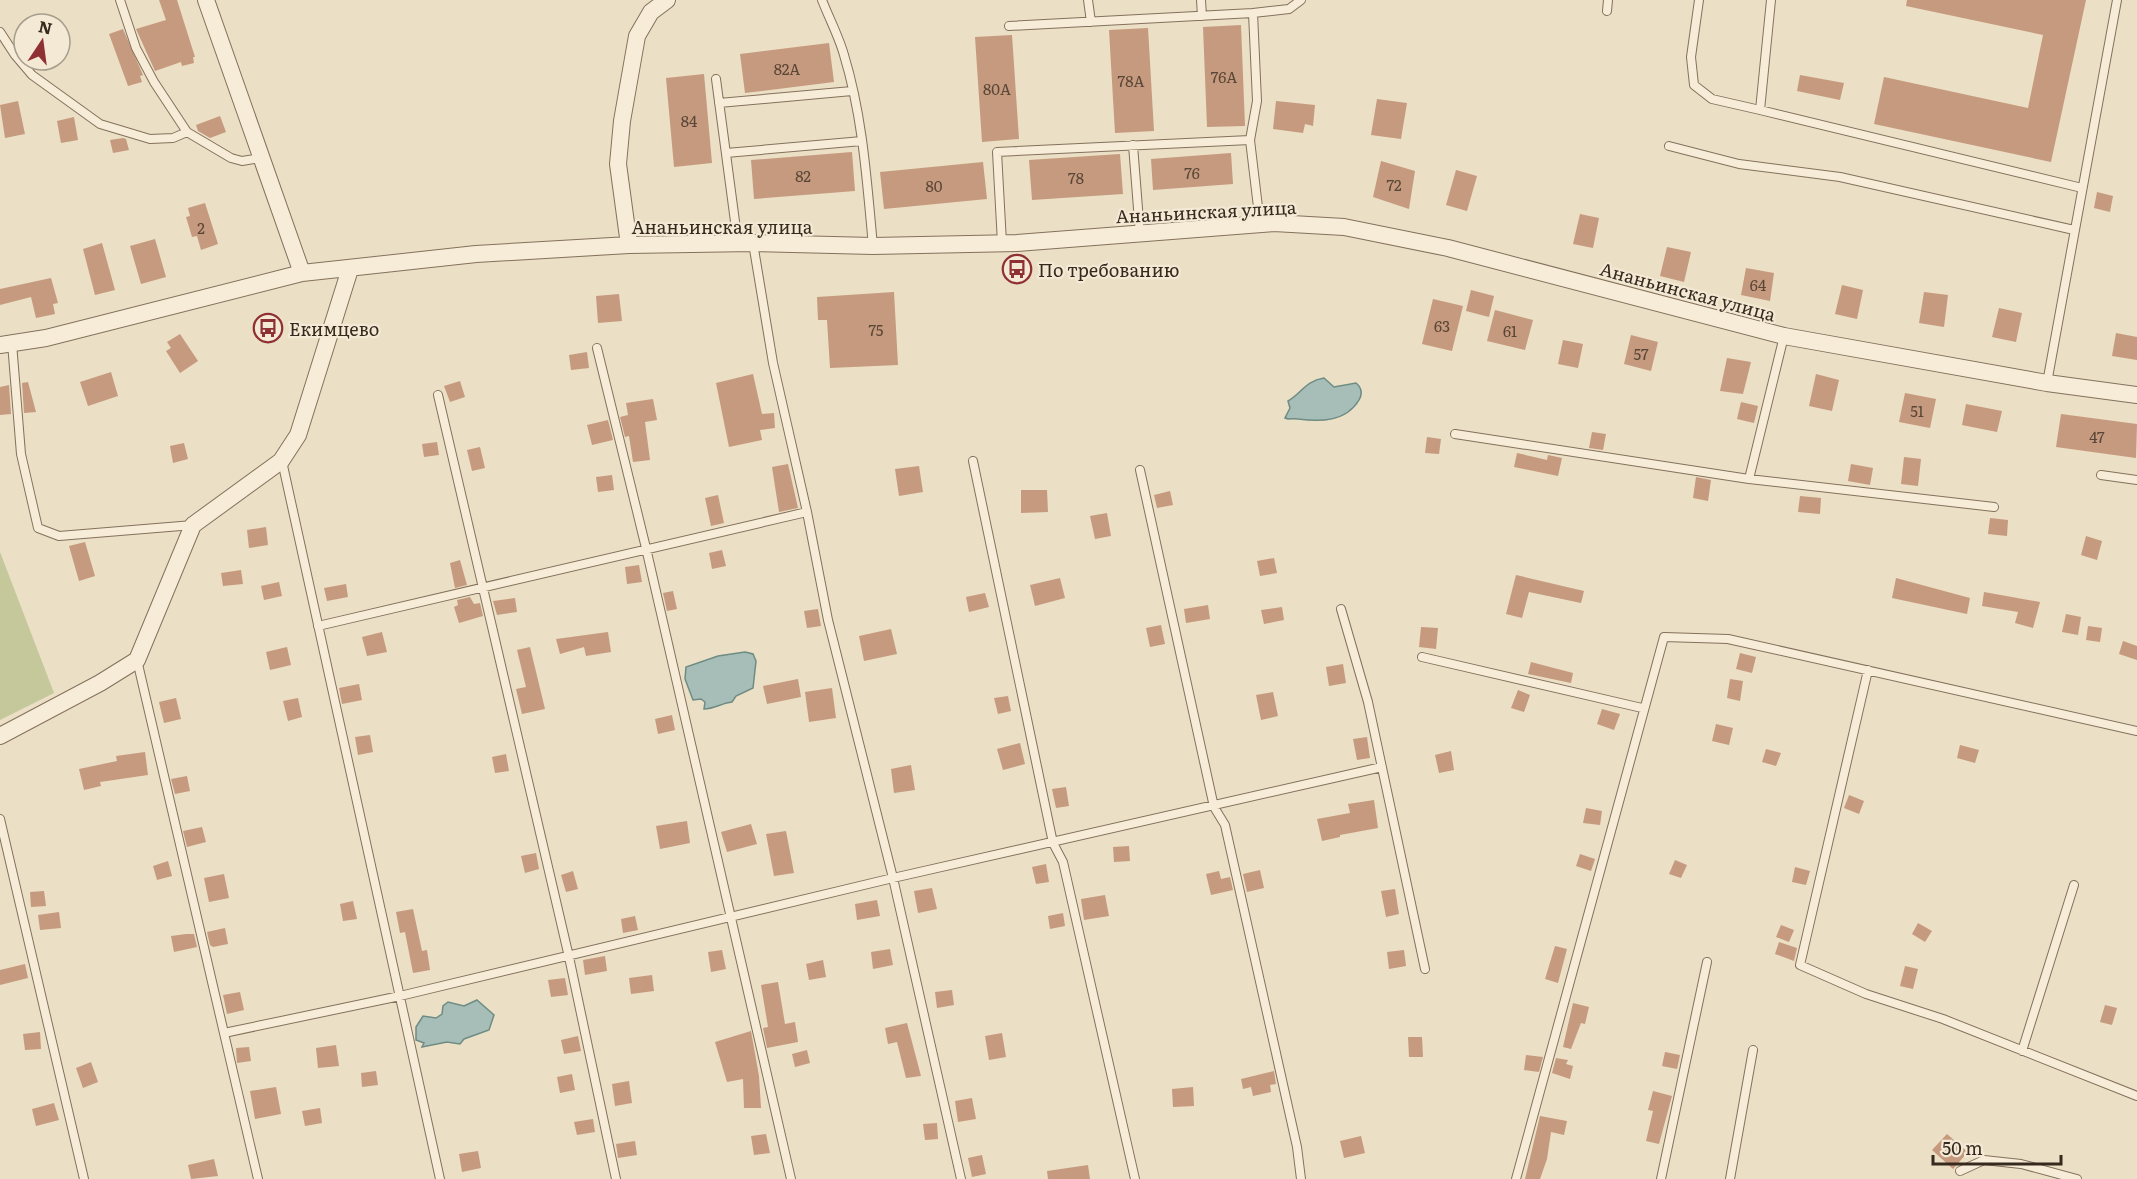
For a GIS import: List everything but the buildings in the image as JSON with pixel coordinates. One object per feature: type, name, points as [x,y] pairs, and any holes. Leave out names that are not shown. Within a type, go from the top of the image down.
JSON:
[{"type":"street","points":[[206,0],[302,273]]},
{"type":"street","points":[[629,245],[618,164],[622,121],[637,36],[651,12],[667,0]]},
{"type":"street","name":"Ананьинская улица","points":[[6,344],[46,338],[302,273],[476,254],[629,245],[873,246],[1002,243],[1260,224],[1344,227],[1388,235],[1449,248],[1784,336],[2047,383],[2137,395]]},
{"type":"street","points":[[0,736],[100,683],[137,660],[193,525],[281,461],[297,435],[350,268]]},
{"type":"lane","points":[[120,0],[136,48],[154,82],[187,132],[231,158],[242,161],[261,158]]},
{"type":"lane","points":[[822,0],[844,56],[852,91],[862,141],[873,246]]},
{"type":"lane","points":[[1088,0],[1091,22]]},
{"type":"lane","points":[[1201,0],[1202,16]]},
{"type":"lane","points":[[1009,26],[1253,13],[1290,9],[1300,0]]},
{"type":"lane","points":[[1607,11],[1608,0]]},
{"type":"lane","points":[[1699,0],[1691,57],[1694,85],[1712,99],[2082,188]]},
{"type":"lane","points":[[1760,110],[1771,0]]},
{"type":"lane","points":[[2047,383],[2117,0]]},
{"type":"lane","points":[[1253,13],[1257,101],[1250,140],[1260,224]]},
{"type":"lane","points":[[0,32],[32,75],[100,124],[150,139],[173,138],[187,132]]},
{"type":"lane","points":[[716,79],[726,153],[807,512],[828,620],[893,878],[961,1179]]},
{"type":"lane","points":[[719,103],[852,91]]},
{"type":"lane","points":[[1002,243],[998,152],[1250,140]]},
{"type":"lane","points":[[726,153],[862,141]]},
{"type":"lane","points":[[1133,145],[1140,234]]},
{"type":"lane","points":[[1669,146],[1739,164],[1840,177],[2074,230]]},
{"type":"lane","points":[[1749,479],[1784,336]]},
{"type":"lane","points":[[6,344],[21,454],[38,528],[59,536],[193,525]]},
{"type":"lane","points":[[597,348],[646,548],[791,1179]]},
{"type":"lane","points":[[438,395],[569,957],[616,1179]]},
{"type":"lane","points":[[1455,434],[1749,479],[1994,507]]},
{"type":"lane","points":[[281,461],[440,1179]]},
{"type":"lane","points":[[973,461],[1053,843],[1063,862],[1135,1179]]},
{"type":"lane","points":[[1140,470],[1214,807],[1225,825],[1297,1147],[1301,1179]]},
{"type":"lane","points":[[2101,475],[2137,480]]},
{"type":"lane","points":[[318,626],[807,512]]},
{"type":"lane","points":[[1341,609],[1368,702],[1425,969]]},
{"type":"lane","points":[[1516,1179],[1642,708],[1664,637],[1728,639],[2137,731]]},
{"type":"lane","points":[[1422,657],[1642,708]]},
{"type":"lane","points":[[137,660],[258,1179]]},
{"type":"lane","points":[[1868,670],[1800,965],[1866,994],[1943,1019],[2137,1096]]},
{"type":"lane","points":[[224,1033],[400,996],[893,878],[1214,807],[1382,767]]},
{"type":"lane","points":[[0,819],[84,1179]]},
{"type":"lane","points":[[2022,1051],[2074,885]]},
{"type":"lane","points":[[1661,1179],[1707,962]]},
{"type":"lane","points":[[1730,1179],[1754,1050]]},
{"type":"lane","points":[[1960,1171],[1984,1161],[2021,1164],[2077,1179]]},
{"type":"green space","points":[[0,552],[54,693],[0,720]]},
{"type":"water","points":[[1324,378],[1334,387],[1356,383],[1361,395],[1354,407],[1347,413],[1332,419],[1285,418],[1290,408],[1288,401],[1308,384]]},
{"type":"water","points":[[745,652],[753,654],[756,661],[753,688],[736,696],[732,702],[711,708],[704,709],[705,702],[701,699],[693,700],[685,679],[686,667],[718,656]]},
{"type":"water","points":[[477,1000],[494,1015],[489,1030],[464,1039],[460,1044],[447,1042],[422,1047],[424,1043],[416,1040],[416,1027],[423,1016],[436,1018],[442,1014],[443,1006],[448,1002],[464,1006]]},
{"type":"place","name":"По требованию","points":[[1017,269]]},
{"type":"place","name":"Екимцево","points":[[268,328]]}]
